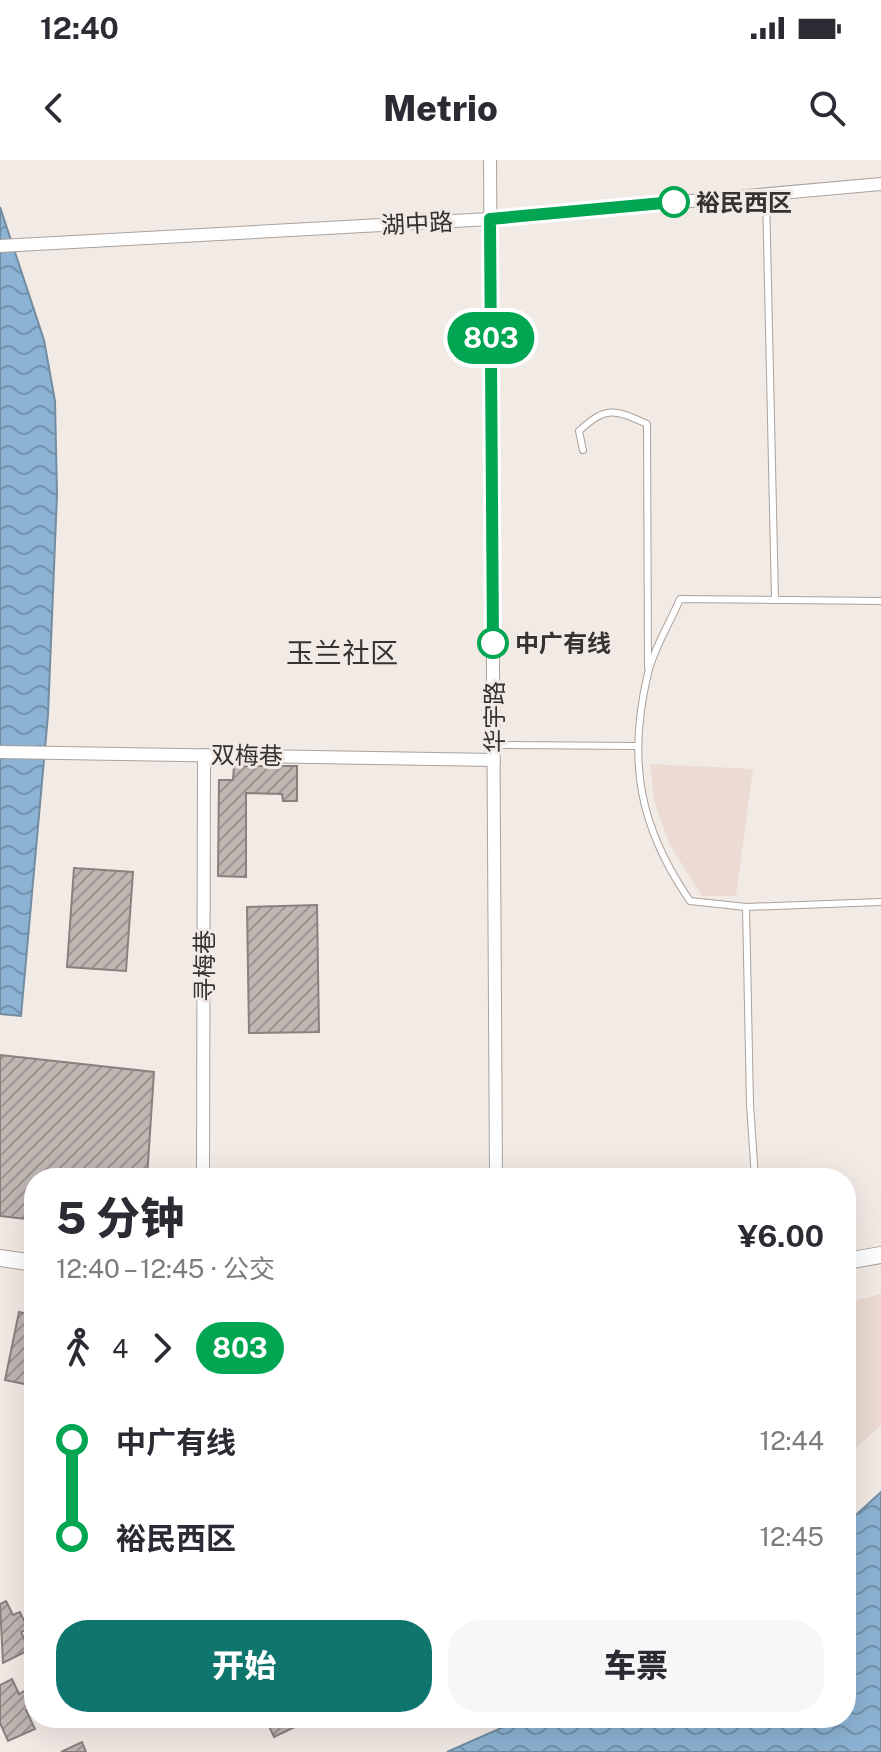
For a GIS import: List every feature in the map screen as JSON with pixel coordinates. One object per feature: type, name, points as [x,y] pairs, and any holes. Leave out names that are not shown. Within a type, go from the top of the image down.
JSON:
[{"type":"street","name":"华宇路","points":[[490,160],[496,1168]]},
{"type":"street","name":"湖中路","points":[[0,246],[490,219],[881,184]]},
{"type":"street","name":"双梅巷","points":[[0,752],[494,760]]},
{"type":"street","name":"寻梅巷","points":[[203,1168],[204,755]]},
{"type":"street","points":[[856,1259],[881,1255]]},
{"type":"street","points":[[0,1258],[24,1262]]},
{"type":"lane","points":[[766,194],[775,600]]},
{"type":"lane","points":[[583,450],[579,431],[598,414],[618,411],[647,424],[648,671],[637,746],[645,817],[668,869],[690,901],[746,907],[880,902]]},
{"type":"lane","points":[[648,671],[680,599],[881,601]]},
{"type":"lane","points":[[494,745],[637,746]]},
{"type":"lane","points":[[746,907],[754,1168]]},
{"type":"shaded area","points":[[650,764],[753,769],[736,896],[702,896],[670,845],[654,801]]},
{"type":"shaded area","points":[[881,1294],[881,1425],[856,1448],[856,1300]]},
{"type":"water","points":[[0,207],[44,340],[55,401],[57,494],[48,715],[21,1016],[0,1014]]},
{"type":"water","points":[[881,1492],[881,1752],[447,1752],[501,1728],[856,1728],[856,1515]]},
{"type":"building","points":[[234,766],[297,766],[297,801],[283,801],[282,794],[246,793],[246,877],[218,876],[219,780],[233,780]]},
{"type":"building","points":[[74,868],[133,872],[126,971],[67,967]]},
{"type":"building","points":[[317,905],[319,1032],[249,1033],[247,907]]},
{"type":"building","points":[[0,1055],[154,1072],[148,1168],[24,1168],[24,1219],[0,1216]]},
{"type":"building","points":[[19,1312],[24,1313],[24,1384],[5,1380]]},
{"type":"building","points":[[6,1601],[13,1615],[20,1612],[24,1620],[24,1631],[21,1632],[24,1652],[3,1663],[0,1604]]},
{"type":"building","points":[[12,1679],[19,1694],[24,1691],[24,1728],[35,1729],[8,1741],[0,1723],[0,1685]]},
{"type":"building","points":[[270,1728],[293,1728],[274,1737]]},
{"type":"building","points":[[82,1742],[86,1752],[61,1752]]},
{"type":"bus line","name":"803","points":[[493,643],[490,219],[674,202]]},
{"type":"place","name":"裕民西区","points":[[674,202]]},
{"type":"place","name":"中广有线","points":[[493,643]]},
{"type":"district","name":"玉兰社区","points":[[342,652]]}]
